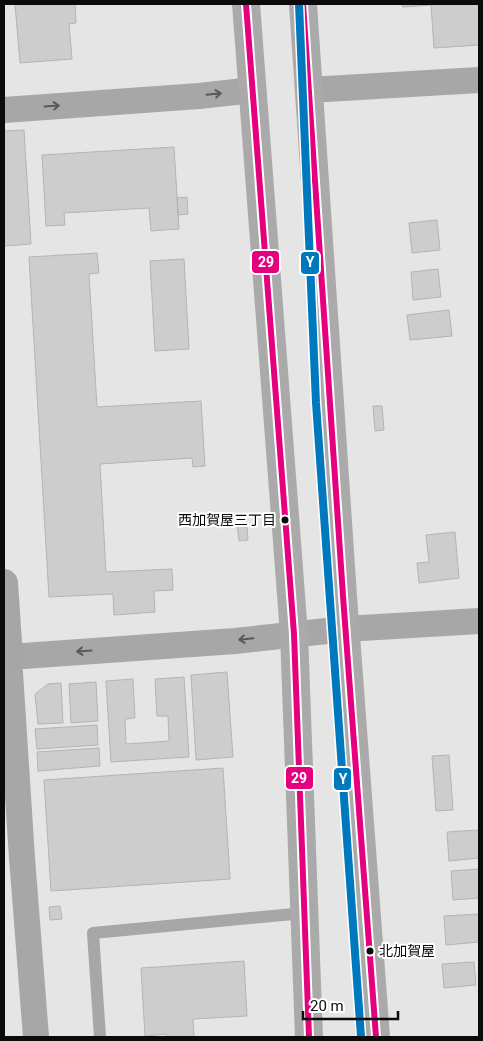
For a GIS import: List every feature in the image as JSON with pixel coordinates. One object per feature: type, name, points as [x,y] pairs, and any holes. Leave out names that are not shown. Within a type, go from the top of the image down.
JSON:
[{"type":"main road","points":[[246,4],[294,634],[309,1037]]},
{"type":"main road","points":[[304,4],[345,629],[376,1037]]},
{"type":"street","points":[[309,90],[479,80]]},
{"type":"street","points":[[4,110],[199,96],[253,90]]},
{"type":"street","points":[[4,583],[13,860],[36,1037]]},
{"type":"street","points":[[6,657],[235,641],[345,629],[479,621]]},
{"type":"lane","points":[[100,1037],[93,933],[304,913]]},
{"type":"building","points":[[15,4],[75,4],[76,23],[69,24],[72,59],[20,63]]},
{"type":"building","points":[[402,4],[479,4],[479,45],[434,48],[431,5],[403,7]]},
{"type":"building","points":[[24,130],[31,244],[4,246],[4,131]]},
{"type":"building","points":[[174,147],[179,229],[151,231],[149,208],[64,213],[65,225],[46,226],[42,155]]},
{"type":"building","points":[[187,197],[188,214],[178,215],[177,198]]},
{"type":"building","points":[[437,220],[440,250],[412,253],[409,223]]},
{"type":"building","points":[[97,253],[99,273],[89,274],[97,407],[201,401],[205,466],[193,467],[192,458],[100,464],[106,572],[172,569],[173,590],[154,591],[155,612],[114,615],[113,594],[49,597],[29,257]]},
{"type":"building","points":[[184,259],[189,349],[155,351],[150,261]]},
{"type":"building","points":[[438,269],[441,297],[413,300],[411,272]]},
{"type":"building","points":[[449,310],[452,336],[410,340],[407,315]]},
{"type":"building","points":[[373,406],[382,406],[384,430],[375,431]]},
{"type":"building","points":[[246,515],[248,540],[239,541],[236,516]]},
{"type":"building","points":[[455,532],[459,578],[419,583],[417,563],[429,562],[426,535]]},
{"type":"building","points":[[227,672],[233,757],[196,760],[191,675]]},
{"type":"building","points":[[184,677],[189,757],[111,762],[106,681],[133,679],[135,718],[125,719],[126,744],[169,741],[168,716],[157,716],[155,679]]},
{"type":"building","points":[[96,682],[98,721],[71,723],[69,684]]},
{"type":"building","points":[[61,683],[63,723],[38,724],[35,694],[48,684]]},
{"type":"building","points":[[97,725],[98,745],[37,749],[35,729]]},
{"type":"building","points":[[99,748],[100,766],[38,771],[37,752]]},
{"type":"building","points":[[449,755],[453,810],[436,811],[432,756]]},
{"type":"building","points":[[223,768],[230,879],[51,891],[44,780]]},
{"type":"building","points":[[479,830],[479,858],[449,861],[447,832]]},
{"type":"building","points":[[479,869],[479,898],[453,900],[451,871]]},
{"type":"building","points":[[60,906],[62,919],[50,920],[49,907]]},
{"type":"building","points":[[479,914],[479,942],[446,945],[444,916]]},
{"type":"building","points":[[244,961],[247,1016],[193,1019],[194,1037],[166,1037],[166,1034],[145,1036],[141,968]]},
{"type":"building","points":[[474,962],[476,985],[444,988],[442,964]]},
{"type":"transit line","name":"29","points":[[246,4],[294,634],[309,1037]]},
{"type":"transit line","name":"Y","points":[[299,4],[316,403],[361,1037]]},
{"type":"transit line","name":"29","points":[[303,4],[343,596],[376,1037]]},
{"type":"place","name":"西加賀屋三丁目","points":[[285,520]]},
{"type":"place","name":"北加賀屋","points":[[370,951]]}]
